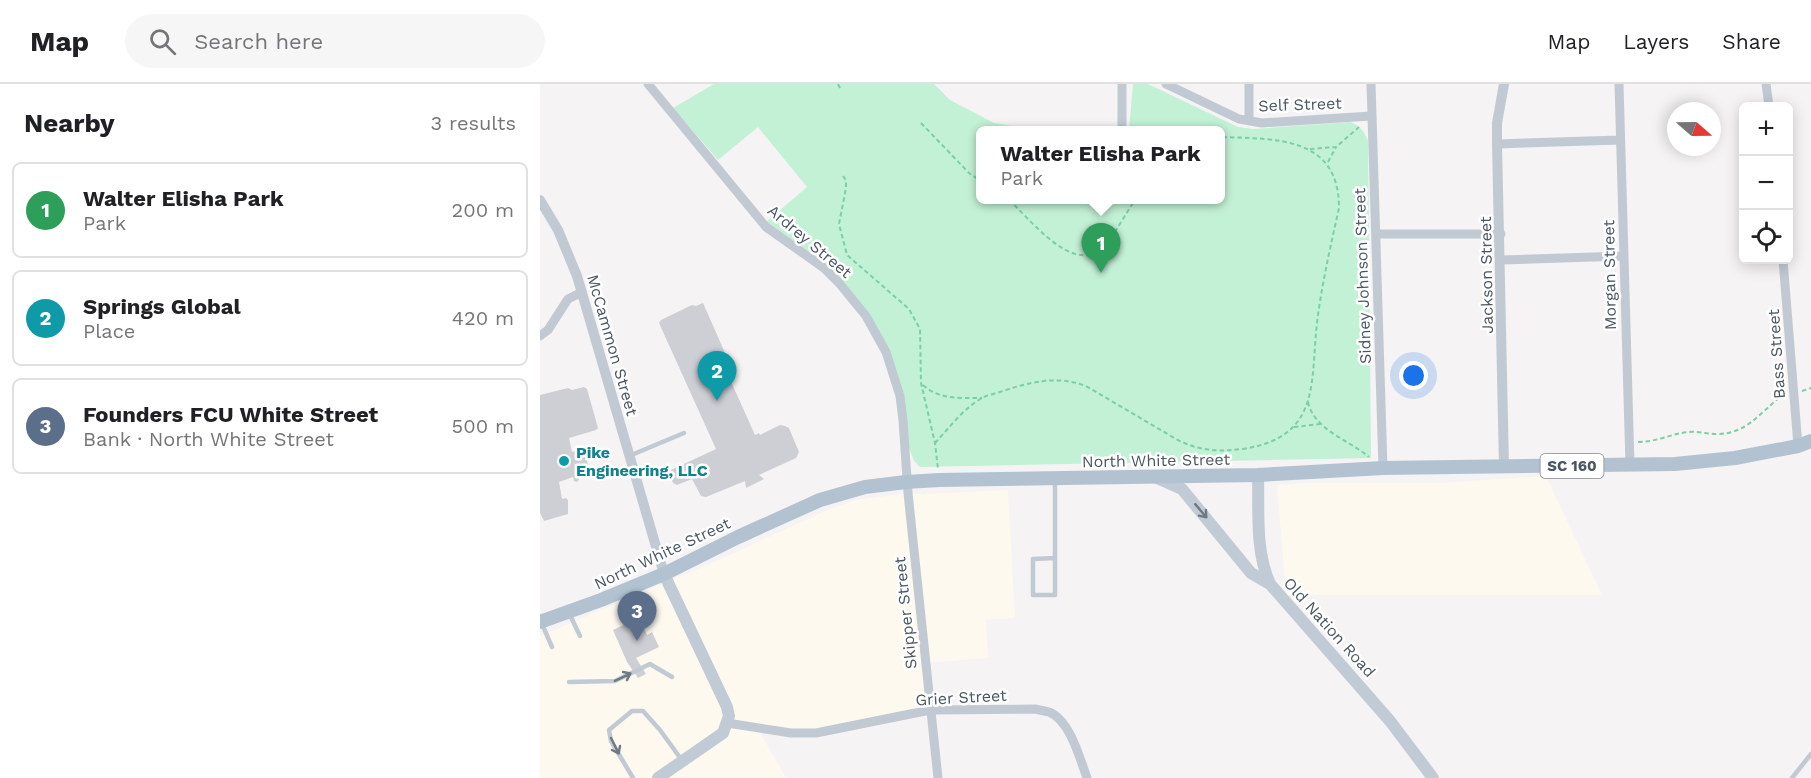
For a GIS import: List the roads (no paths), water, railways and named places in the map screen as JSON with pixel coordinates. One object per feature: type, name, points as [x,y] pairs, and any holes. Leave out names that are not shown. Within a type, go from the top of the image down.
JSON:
[{"type":"main road","name":"North White Street","points":[[540,622],[664,574],[738,537],[820,500],[849,490],[906,482],[1258,475],[1383,468],[1675,464],[1735,458],[1804,444]]},
{"type":"main road","name":"Old Nation Road","points":[[1258,475],[1260,552],[1263,570],[1270,584],[1390,721],[1433,778]]},
{"type":"main road","points":[[1155,477],[1182,489],[1251,573],[1270,584]]},
{"type":"main road","points":[[658,778],[715,740],[723,733],[729,716],[727,707],[664,574]]},
{"type":"street","name":"Ardrey Street","points":[[648,84],[766,227],[824,268],[866,316],[886,352],[900,396],[906,482]]},
{"type":"street","points":[[1122,84],[1122,125]]},
{"type":"street","name":"Self Street","points":[[1166,84],[1239,119],[1249,121],[1262,123],[1371,116]]},
{"type":"street","points":[[1249,84],[1249,121]]},
{"type":"street","name":"Sidney Johnson Street","points":[[1371,84],[1383,468]]},
{"type":"street","name":"Jackson Street","points":[[1504,84],[1497,123],[1504,467]]},
{"type":"street","name":"Morgan Street","points":[[1619,84],[1630,465]]},
{"type":"street","points":[[1766,84],[1768,102]]},
{"type":"street","points":[[1497,144],[1620,140]]},
{"type":"street","name":"McCammon Street","points":[[540,200],[558,230],[582,292],[664,574]]},
{"type":"street","points":[[1377,234],[1501,234]]},
{"type":"street","points":[[1501,260],[1624,256]]},
{"type":"street","name":"Bass Street","points":[[1783,264],[1794,394],[1804,444]]},
{"type":"street","points":[[540,336],[548,330],[568,299],[582,292]]},
{"type":"street","name":"Skipper Street","points":[[906,482],[938,778]]},
{"type":"street","name":"Grier Street","points":[[728,723],[791,733],[816,733],[930,710],[1035,709],[1051,712],[1062,722],[1071,736],[1087,778]]},
{"type":"lane","points":[[629,456],[684,433]]},
{"type":"lane","points":[[1055,478],[1055,558],[1055,595],[1033,596],[1033,559],[1055,558]]},
{"type":"lane","points":[[568,612],[580,636]]},
{"type":"lane","points":[[540,622],[552,647]]},
{"type":"lane","points":[[569,682],[615,681],[650,664],[672,677]]},
{"type":"lane","points":[[633,778],[611,741],[609,730],[632,711],[643,711],[683,761]]},
{"type":"lane","points":[[1792,778],[1811,754]]},
{"type":"place","name":"Walter Elisha Park","points":[[1101,273]]},
{"type":"place","name":"Springs Global","points":[[717,401]]},
{"type":"place","name":"Pike Engineering, LLC","points":[[564,461]]},
{"type":"place","name":"Founders FCU White Street","points":[[637,641]]}]
